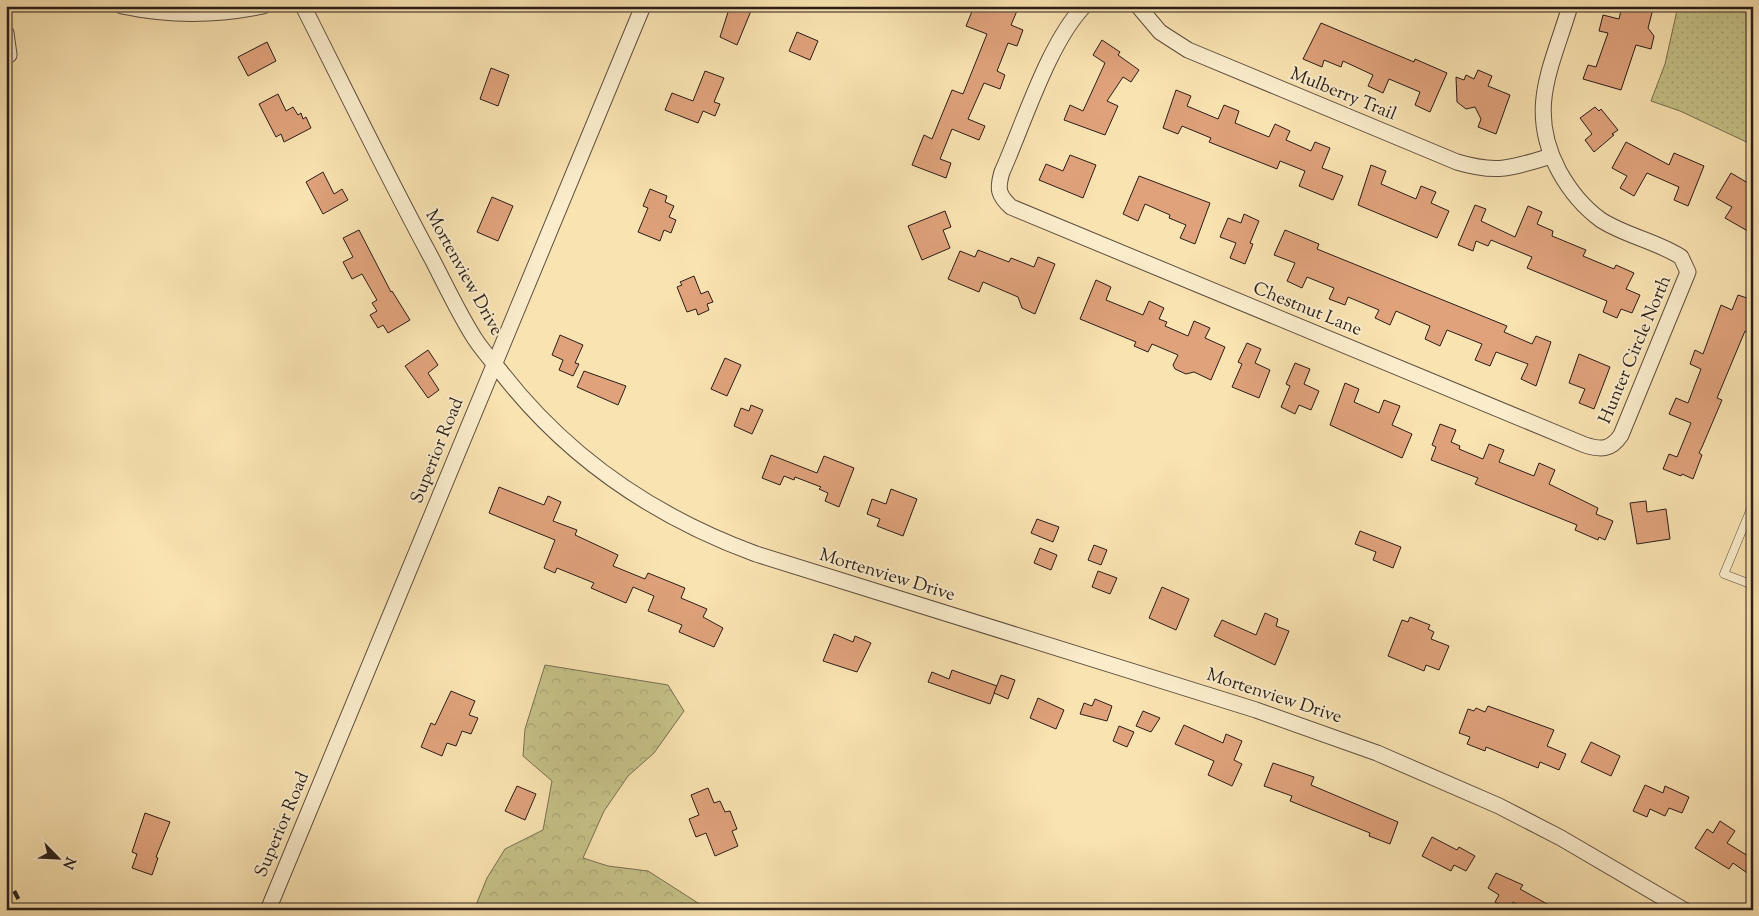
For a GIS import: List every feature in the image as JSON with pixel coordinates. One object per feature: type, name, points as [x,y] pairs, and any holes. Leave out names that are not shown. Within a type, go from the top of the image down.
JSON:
[{"type":"street","points":[[122,6],[176,14],[214,14],[262,6]]},
{"type":"street","name":"Mortenview Drive","points":[[303,6],[422,240],[476,339],[494,364],[537,415],[595,467],[651,505],[716,540],[796,568],[1256,710],[1377,753],[1435,777],[1553,834],[1622,872],[1684,910]]},
{"type":"street","name":"Superior Road","points":[[268,910],[643,6]]},
{"type":"street","name":"Chestnut Lane","points":[[1084,6],[1065,32],[1049,61],[1002,172],[998,186],[999,194],[1012,207],[1576,441],[1598,449],[1607,449]]},
{"type":"street","name":"Mulberry Trail","points":[[1138,6],[1160,32],[1188,50],[1456,162],[1485,170],[1510,169],[1551,156]]},
{"type":"street","name":"Hunter Circle North","points":[[1570,6],[1548,71],[1542,105],[1544,129],[1551,156],[1567,187],[1579,201],[1601,219],[1624,232],[1673,252],[1681,257],[1687,267],[1687,277],[1621,435],[1616,444],[1607,449]]},
{"type":"street","points":[[6,33],[9,56]]},
{"type":"lane","points":[[1753,504],[1724,574],[1753,585]]},
{"type":"green space","points":[[1678,6],[1753,6],[1753,145],[1680,111],[1651,101],[1665,64]]},
{"type":"green space","points":[[545,665],[668,685],[684,711],[654,753],[628,776],[604,811],[583,858],[608,866],[648,871],[709,910],[474,910],[487,878],[505,849],[543,830],[552,781],[523,756],[525,729]]},
{"type":"building","points":[[730,6],[753,6],[737,45],[720,37]]},
{"type":"building","points":[[985,6],[1019,6],[1011,25],[1023,30],[1017,46],[1008,43],[997,71],[1005,75],[1000,89],[984,83],[968,119],[985,126],[979,140],[952,129],[940,159],[951,163],[946,178],[912,165],[924,135],[932,139],[952,90],[963,94],[987,34],[966,26],[973,9],[982,12]]},
{"type":"building","points":[[1622,6],[1641,6],[1653,9],[1648,28],[1654,36],[1651,49],[1636,45],[1621,90],[1583,79],[1588,65],[1596,67],[1608,33],[1599,31],[1603,15],[1619,19]]},
{"type":"building","points":[[1321,23],[1414,62],[1415,59],[1447,73],[1430,112],[1415,105],[1420,92],[1389,79],[1383,93],[1368,86],[1373,75],[1343,61],[1341,67],[1324,60],[1322,67],[1303,59]]},
{"type":"building","points":[[797,32],[818,41],[810,60],[789,51]]},
{"type":"building","points":[[1102,40],[1120,52],[1118,55],[1139,70],[1131,82],[1123,77],[1107,101],[1118,106],[1105,135],[1064,120],[1070,105],[1083,111],[1105,63],[1093,55]]},
{"type":"building","points":[[267,42],[276,61],[248,76],[238,57]]},
{"type":"building","points":[[491,68],[509,75],[498,106],[480,99]]},
{"type":"building","points":[[1478,70],[1492,76],[1488,86],[1510,95],[1496,134],[1478,127],[1481,119],[1475,107],[1466,109],[1457,102],[1456,77],[1464,80],[1466,75],[1474,79]]},
{"type":"building","points":[[705,71],[724,78],[714,102],[720,104],[715,116],[703,111],[698,123],[665,110],[672,93],[693,101]]},
{"type":"building","points":[[1176,90],[1191,96],[1187,106],[1218,119],[1224,105],[1239,111],[1235,123],[1269,137],[1275,124],[1290,131],[1286,140],[1311,151],[1315,142],[1330,148],[1322,168],[1343,176],[1333,200],[1299,186],[1305,171],[1280,161],[1277,169],[1209,142],[1211,138],[1182,126],[1178,134],[1163,128]]},
{"type":"building","points":[[278,94],[286,111],[293,107],[298,115],[301,113],[303,119],[306,117],[311,128],[284,142],[281,134],[276,137],[259,104]]},
{"type":"building","points":[[1595,107],[1599,111],[1601,109],[1618,130],[1594,152],[1585,140],[1592,134],[1580,118]]},
{"type":"building","points":[[1626,142],[1669,165],[1674,153],[1704,166],[1688,206],[1674,200],[1679,187],[1647,173],[1634,196],[1620,188],[1627,176],[1612,168]]},
{"type":"building","points":[[1070,155],[1096,165],[1083,198],[1039,180],[1046,164],[1063,171]]},
{"type":"building","points":[[1371,165],[1386,171],[1381,184],[1416,199],[1421,186],[1436,192],[1431,203],[1449,211],[1437,238],[1358,205]]},
{"type":"building","points":[[323,172],[334,194],[342,189],[348,200],[323,214],[306,182]]},
{"type":"building","points":[[1731,173],[1753,186],[1753,234],[1725,218],[1732,207],[1716,198]]},
{"type":"building","points":[[1139,176],[1210,203],[1195,244],[1180,238],[1186,225],[1169,218],[1170,215],[1145,204],[1138,221],[1123,214]]},
{"type":"building","points":[[650,189],[667,196],[665,202],[674,206],[669,217],[676,220],[671,233],[664,230],[660,241],[638,232],[648,208],[643,206]]},
{"type":"building","points":[[492,197],[513,206],[498,241],[477,232]]},
{"type":"building","points":[[1475,205],[1486,209],[1481,221],[1515,237],[1528,206],[1542,212],[1537,224],[1553,231],[1552,236],[1586,250],[1583,256],[1614,269],[1616,265],[1634,273],[1626,289],[1640,295],[1632,313],[1621,309],[1617,318],[1603,312],[1607,301],[1527,268],[1532,257],[1491,240],[1488,246],[1476,241],[1473,251],[1458,245]]},
{"type":"building","points":[[945,211],[951,227],[943,230],[950,248],[922,260],[908,226]]},
{"type":"building","points":[[1244,214],[1259,221],[1250,243],[1253,244],[1245,264],[1230,258],[1236,243],[1220,237],[1228,218],[1241,223]]},
{"type":"building","points":[[359,230],[391,292],[410,320],[388,333],[383,325],[378,328],[370,315],[377,311],[372,303],[377,300],[362,274],[352,279],[343,262],[353,257],[343,238]]},
{"type":"building","points":[[1285,230],[1319,244],[1317,249],[1507,326],[1504,332],[1532,344],[1536,336],[1551,342],[1536,386],[1521,379],[1528,364],[1496,352],[1490,366],[1475,360],[1482,344],[1447,330],[1440,346],[1425,339],[1430,326],[1396,311],[1390,325],[1375,318],[1379,310],[1348,297],[1345,305],[1329,299],[1334,288],[1307,277],[1302,288],[1287,281],[1295,263],[1274,255]]},
{"type":"building","points":[[978,250],[1009,262],[1011,258],[1034,267],[1038,257],[1055,264],[1035,314],[1022,308],[1018,297],[983,282],[979,292],[948,279],[960,251],[975,257]]},
{"type":"building","points":[[694,276],[701,294],[708,291],[713,302],[707,304],[709,310],[698,315],[696,309],[687,312],[677,287],[682,285],[680,282]]},
{"type":"building","points":[[1096,280],[1111,287],[1106,300],[1143,315],[1149,301],[1164,308],[1159,319],[1167,322],[1165,326],[1188,336],[1194,321],[1210,328],[1205,338],[1225,347],[1211,380],[1194,372],[1186,374],[1175,369],[1173,365],[1178,355],[1152,344],[1148,352],[1134,346],[1136,342],[1080,319]]},
{"type":"building","points":[[1738,295],[1753,300],[1753,323],[1749,333],[1745,331],[1717,398],[1722,400],[1699,453],[1702,455],[1693,479],[1682,474],[1681,476],[1663,469],[1669,454],[1677,457],[1691,423],[1669,414],[1676,398],[1688,403],[1701,369],[1690,364],[1695,350],[1703,354],[1721,305],[1732,310]]},
{"type":"building","points":[[560,335],[583,345],[575,363],[579,364],[573,376],[559,370],[563,360],[552,355]]},
{"type":"building","points":[[1247,343],[1261,349],[1255,363],[1270,370],[1259,398],[1232,387],[1242,364],[1238,362]]},
{"type":"building","points":[[428,350],[438,365],[428,373],[439,390],[428,398],[405,366]]},
{"type":"building","points":[[1579,354],[1610,367],[1594,409],[1579,403],[1585,389],[1569,383]]},
{"type":"building","points":[[725,358],[741,365],[727,396],[711,389]]},
{"type":"building","points":[[1295,363],[1310,369],[1304,384],[1319,391],[1311,410],[1299,405],[1295,414],[1281,407],[1290,386],[1286,384]]},
{"type":"building","points":[[584,371],[626,386],[618,405],[577,387]]},
{"type":"building","points":[[1345,383],[1359,389],[1354,402],[1379,413],[1384,400],[1400,406],[1392,425],[1412,434],[1402,458],[1330,425]]},
{"type":"building","points":[[751,405],[763,410],[752,434],[734,426],[741,408],[749,411]]},
{"type":"building","points":[[1440,424],[1456,430],[1451,442],[1460,446],[1459,449],[1483,459],[1489,444],[1504,450],[1499,462],[1534,476],[1539,463],[1555,470],[1549,484],[1598,508],[1596,514],[1613,521],[1605,540],[1599,537],[1598,540],[1575,530],[1577,525],[1475,484],[1478,478],[1431,460],[1436,447],[1432,445]]},
{"type":"building","points":[[771,455],[817,473],[824,456],[854,468],[839,507],[825,501],[828,493],[819,489],[821,487],[795,477],[794,480],[784,476],[780,485],[762,478]]},
{"type":"building","points":[[499,487],[544,505],[548,496],[561,502],[553,521],[577,530],[575,535],[618,555],[613,566],[645,579],[648,573],[685,588],[681,598],[707,609],[703,617],[723,628],[714,647],[679,632],[682,625],[648,611],[654,596],[633,587],[626,603],[591,588],[594,583],[557,568],[555,573],[544,568],[555,540],[489,513]]},
{"type":"building","points":[[891,489],[917,499],[903,536],[877,526],[880,519],[867,514],[872,499],[886,504]]},
{"type":"building","points":[[1646,501],[1647,512],[1666,509],[1670,539],[1637,544],[1630,503]]},
{"type":"building","points":[[1037,519],[1059,527],[1053,542],[1031,533]]},
{"type":"building","points":[[1360,531],[1401,547],[1393,568],[1373,560],[1376,552],[1355,544]]},
{"type":"building","points":[[1094,545],[1107,550],[1101,565],[1088,560]]},
{"type":"building","points":[[1040,548],[1057,555],[1051,570],[1034,563]]},
{"type":"building","points":[[1098,571],[1117,578],[1110,594],[1092,587]]},
{"type":"building","points":[[1162,587],[1189,599],[1176,630],[1149,618]]},
{"type":"building","points":[[1265,613],[1278,619],[1276,626],[1289,631],[1275,665],[1214,636],[1222,620],[1256,635]]},
{"type":"building","points":[[1410,617],[1430,625],[1428,629],[1434,632],[1431,639],[1449,646],[1439,670],[1426,665],[1424,671],[1388,656],[1402,620],[1408,622]]},
{"type":"building","points":[[834,634],[853,642],[855,636],[871,643],[857,672],[823,661]]},
{"type":"building","points":[[952,670],[997,686],[990,704],[928,682],[932,672],[949,679]]},
{"type":"building","points":[[1001,675],[1015,680],[1008,699],[994,693]]},
{"type":"building","points":[[451,691],[475,701],[469,715],[478,718],[471,734],[462,731],[456,746],[447,743],[442,756],[421,747],[431,723],[435,725]]},
{"type":"building","points":[[1038,698],[1064,710],[1056,729],[1030,718]]},
{"type":"building","points":[[1095,699],[1112,706],[1107,721],[1080,714],[1084,703],[1092,706]]},
{"type":"building","points":[[1488,706],[1554,730],[1547,746],[1566,754],[1559,770],[1540,762],[1538,768],[1486,747],[1485,751],[1467,744],[1470,737],[1459,733],[1468,709],[1474,711],[1476,708],[1485,712]]},
{"type":"building","points":[[1143,711],[1160,718],[1151,732],[1136,726]]},
{"type":"building","points":[[1184,725],[1223,743],[1226,734],[1242,741],[1234,760],[1242,764],[1232,786],[1208,775],[1214,761],[1175,744]]},
{"type":"building","points":[[1119,726],[1134,732],[1127,747],[1113,741]]},
{"type":"building","points":[[1591,742],[1620,756],[1611,776],[1581,762]]},
{"type":"building","points":[[1273,763],[1314,777],[1311,785],[1398,822],[1390,844],[1369,836],[1370,833],[1290,801],[1292,796],[1264,786]]},
{"type":"building","points":[[1645,785],[1663,793],[1665,786],[1689,797],[1682,813],[1669,808],[1665,816],[1650,809],[1647,817],[1633,811]]},
{"type":"building","points":[[517,786],[536,794],[525,820],[505,811]]},
{"type":"building","points":[[708,788],[714,803],[720,801],[725,812],[730,811],[737,829],[732,831],[738,846],[715,856],[706,833],[696,837],[689,819],[699,815],[691,795]]},
{"type":"building","points":[[145,813],[170,822],[156,857],[158,858],[152,875],[132,868],[137,854],[132,852]]},
{"type":"building","points":[[1720,821],[1735,831],[1727,843],[1753,859],[1753,877],[1733,863],[1729,869],[1695,848],[1707,829],[1713,833]]},
{"type":"building","points":[[1432,837],[1457,850],[1459,847],[1475,856],[1466,871],[1454,865],[1451,871],[1422,856]]},
{"type":"building","points":[[1496,873],[1523,885],[1520,889],[1558,910],[1527,910],[1513,902],[1509,910],[1495,902],[1499,895],[1488,888]]},
{"type":"railway","points":[[6,875],[24,910]]}]
